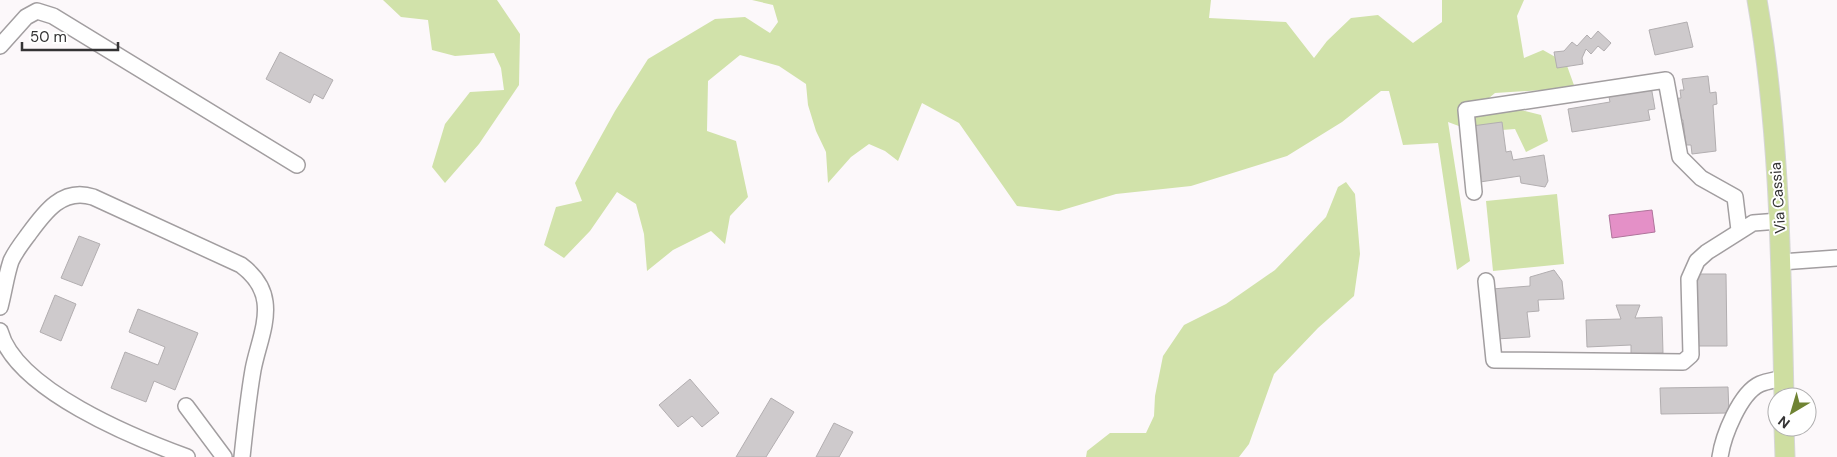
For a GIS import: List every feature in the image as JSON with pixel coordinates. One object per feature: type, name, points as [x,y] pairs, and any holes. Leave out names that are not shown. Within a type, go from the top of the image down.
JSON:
[{"type":"main road","name":"Via Cassia","points":[[1757,0],[1770,75],[1781,262],[1783,387]]},
{"type":"main road","points":[[1784,437],[1785,457]]},
{"type":"street","points":[[0,46],[26,17],[38,11],[53,16],[297,165]]},
{"type":"street","points":[[1474,192],[1466,110],[1666,80],[1680,157],[1701,178],[1735,197],[1739,230]]},
{"type":"street","points":[[0,307],[5,261],[51,206],[66,198],[86,194],[232,259],[248,270],[260,288],[265,307],[264,322],[247,403],[242,457]]},
{"type":"street","points":[[1486,281],[1494,360],[1683,362],[1692,356],[1689,279],[1697,261],[1739,230],[1753,223],[1779,221]]},
{"type":"street","points":[[1781,262],[1837,258]]},
{"type":"street","points":[[0,331],[7,347],[16,358],[54,392],[126,434],[187,457]]},
{"type":"street","points":[[1720,457],[1723,440],[1746,395],[1760,384],[1783,378]]},
{"type":"street","points":[[186,406],[224,457]]},
{"type":"green space","points":[[383,0],[497,0],[520,34],[519,85],[479,144],[445,183],[432,167],[445,124],[470,92],[504,90],[501,68],[494,53],[455,56],[432,50],[428,20],[401,17]]},
{"type":"green space","points":[[752,0],[1211,0],[1209,18],[1286,22],[1314,58],[1327,41],[1351,18],[1378,15],[1413,43],[1442,22],[1442,0],[1524,0],[1517,16],[1524,58],[1543,50],[1566,63],[1575,88],[1495,93],[1477,108],[1493,103],[1541,115],[1548,141],[1526,152],[1515,129],[1475,132],[1448,122],[1470,261],[1457,270],[1438,143],[1403,145],[1389,91],[1381,91],[1342,122],[1287,156],[1191,186],[1116,194],[1059,211],[1017,206],[959,123],[922,103],[898,161],[885,151],[869,144],[851,157],[828,183],[826,152],[816,131],[808,105],[806,84],[779,66],[740,55],[708,81],[707,131],[736,141],[748,197],[730,216],[725,244],[711,231],[673,250],[647,271],[644,234],[636,204],[617,192],[590,231],[564,258],[544,245],[556,207],[582,201],[575,183],[615,111],[648,59],[715,19],[745,17],[770,33],[778,22],[773,5]]},
{"type":"green space","points":[[1346,182],[1355,194],[1360,254],[1354,296],[1318,328],[1274,374],[1249,444],[1239,457],[1086,457],[1087,451],[1110,433],[1146,433],[1154,416],[1155,396],[1163,356],[1184,325],[1226,304],[1275,270],[1326,217],[1338,187]]},
{"type":"green space","points":[[1557,194],[1564,264],[1493,271],[1486,201]]},
{"type":"shaded area","points":[[1652,210],[1655,232],[1612,238],[1609,215]]},
{"type":"building","points":[[1687,22],[1693,47],[1655,55],[1649,30]]},
{"type":"building","points":[[1598,31],[1611,43],[1604,51],[1598,46],[1591,54],[1586,49],[1582,58],[1583,64],[1557,68],[1554,52],[1564,51],[1572,42],[1577,46],[1587,35],[1591,39]]},
{"type":"building","points":[[280,52],[333,80],[323,99],[314,94],[310,103],[266,79]]},
{"type":"building","points":[[1708,76],[1710,93],[1716,92],[1717,104],[1713,105],[1716,151],[1692,154],[1691,145],[1686,145],[1683,120],[1680,120],[1671,99],[1681,98],[1680,90],[1684,90],[1682,79]]},
{"type":"building","points":[[1651,86],[1655,109],[1648,110],[1650,120],[1572,132],[1568,109],[1610,102],[1608,92]]},
{"type":"building","points":[[1502,122],[1506,152],[1511,151],[1513,160],[1544,155],[1548,181],[1545,187],[1521,183],[1520,176],[1480,182],[1472,126]]},
{"type":"building","points":[[79,236],[100,244],[82,286],[61,278]]},
{"type":"building","points":[[1554,270],[1562,281],[1564,299],[1538,300],[1539,311],[1527,312],[1530,337],[1496,339],[1492,289],[1530,286],[1530,277]]},
{"type":"building","points":[[1696,274],[1726,274],[1727,346],[1698,346]]},
{"type":"building","points":[[55,295],[76,304],[61,341],[40,332]]},
{"type":"building","points":[[1616,305],[1640,305],[1635,318],[1662,317],[1663,353],[1631,354],[1631,345],[1587,347],[1586,320],[1621,319]]},
{"type":"building","points":[[138,309],[198,333],[175,390],[154,381],[146,402],[111,388],[125,352],[158,365],[165,347],[129,332]]},
{"type":"building","points":[[690,379],[719,413],[702,427],[692,416],[678,427],[659,405]]},
{"type":"building","points":[[1728,387],[1729,413],[1661,414],[1660,388]]},
{"type":"building","points":[[771,398],[794,412],[766,457],[736,457]]},
{"type":"building","points":[[834,423],[853,432],[839,457],[816,457]]}]
